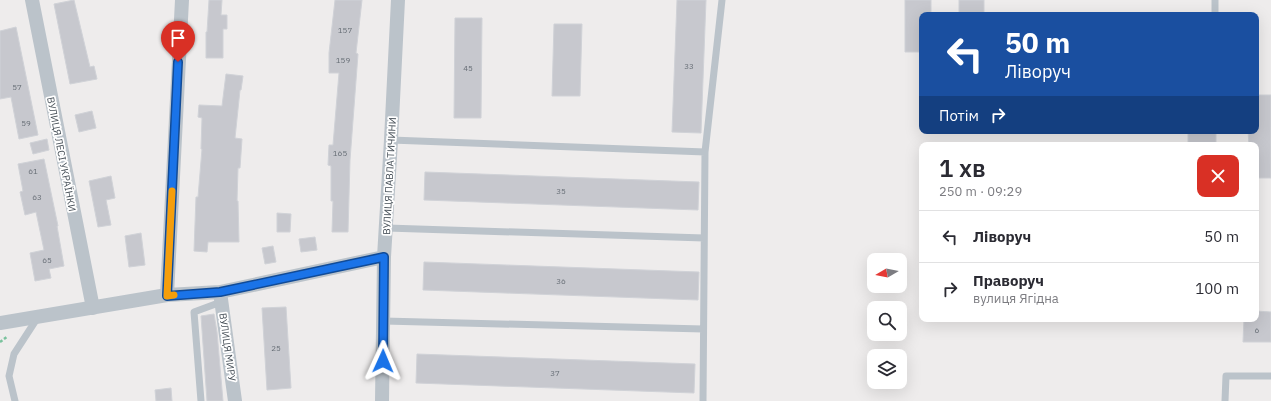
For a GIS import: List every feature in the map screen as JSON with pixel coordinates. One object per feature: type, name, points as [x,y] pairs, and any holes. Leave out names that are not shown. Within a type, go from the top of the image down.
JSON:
[{"type":"street","name":"ВУЛИЦЯ ЛЕСІ УКРАЇНКИ","points":[[32,0],[93,308]]},
{"type":"street","points":[[167,296],[182,0]]},
{"type":"street","name":"ВУЛИЦЯ ПАВЛА ТИЧИНИ","points":[[382,401],[384,257],[392,140],[398,0]]},
{"type":"street","points":[[0,323],[167,296],[221,297],[384,257]]},
{"type":"street","name":"ВУЛИЦЯ МИРУ","points":[[221,297],[235,401]]},
{"type":"lane","points":[[703,401],[705,152],[722,0]]},
{"type":"lane","points":[[1215,12],[1216,0]]},
{"type":"lane","points":[[392,140],[705,152]]},
{"type":"lane","points":[[387,228],[704,238]]},
{"type":"lane","points":[[201,401],[194,312],[221,297]]},
{"type":"lane","points":[[15,401],[9,376],[14,354],[38,317]]},
{"type":"lane","points":[[384,321],[703,329]]},
{"type":"lane","points":[[1225,401],[1226,376],[1271,376]]},
{"type":"building","points":[[74,0],[90,67],[94,66],[97,79],[70,84],[54,4]]},
{"type":"building","points":[[209,0],[222,0],[221,15],[227,15],[227,29],[223,29],[223,58],[206,58],[206,32]]},
{"type":"building","points":[[335,0],[362,0],[356,53],[358,54],[350,160],[348,232],[332,232],[333,201],[331,201],[331,166],[328,165],[329,145],[333,145],[339,73],[329,73],[329,53]]},
{"type":"building","points":[[677,0],[706,0],[701,133],[672,132]]},
{"type":"building","points":[[905,0],[931,0],[931,12],[919,12],[919,52],[905,52]]},
{"type":"building","points":[[959,0],[984,0],[984,12],[959,12]]},
{"type":"building","points":[[455,18],[482,18],[481,118],[454,118]]},
{"type":"building","points":[[554,24],[582,24],[580,96],[552,96]]},
{"type":"building","points":[[16,27],[38,135],[19,139],[11,97],[0,99],[0,31]]},
{"type":"building","points":[[226,74],[243,76],[235,138],[242,139],[240,168],[238,168],[237,201],[239,242],[208,242],[207,252],[194,251],[196,197],[198,197],[202,149],[202,118],[198,117],[199,105],[222,106]]},
{"type":"building","points":[[1259,95],[1271,95],[1271,178],[1259,178],[1259,142],[1249,142],[1248,134],[1259,134]]},
{"type":"building","points":[[92,111],[96,128],[79,132],[75,115]]},
{"type":"building","points":[[1188,134],[1216,134],[1216,142],[1188,142]]},
{"type":"building","points":[[47,139],[49,150],[33,154],[30,143]]},
{"type":"building","points":[[44,159],[58,226],[64,266],[49,269],[51,278],[35,281],[30,253],[44,250],[36,212],[25,215],[20,192],[23,191],[18,164]]},
{"type":"building","points":[[425,172],[699,182],[698,210],[424,200]]},
{"type":"building","points":[[111,176],[115,198],[106,200],[111,225],[98,227],[89,181]]},
{"type":"building","points":[[277,213],[291,214],[290,232],[277,232]]},
{"type":"building","points":[[141,233],[145,265],[129,267],[125,236]]},
{"type":"building","points":[[315,237],[317,250],[301,252],[299,239]]},
{"type":"building","points":[[273,246],[276,262],[265,264],[262,248]]},
{"type":"building","points":[[424,262],[699,272],[698,300],[423,290]]},
{"type":"building","points":[[286,307],[291,388],[267,390],[262,308]]},
{"type":"building","points":[[1259,311],[1271,312],[1271,342],[1243,342],[1244,322],[1259,322]]},
{"type":"building","points":[[214,314],[223,401],[207,401],[201,316]]},
{"type":"building","points":[[417,354],[695,364],[694,393],[416,383]]},
{"type":"building","points":[[171,388],[172,401],[156,401],[155,390]]},
{"type":"slow traffic","points":[[172,191],[167,296],[174,295]]},
{"type":"route","points":[[178,62],[167,296],[220,292],[384,257],[383,361]]}]
